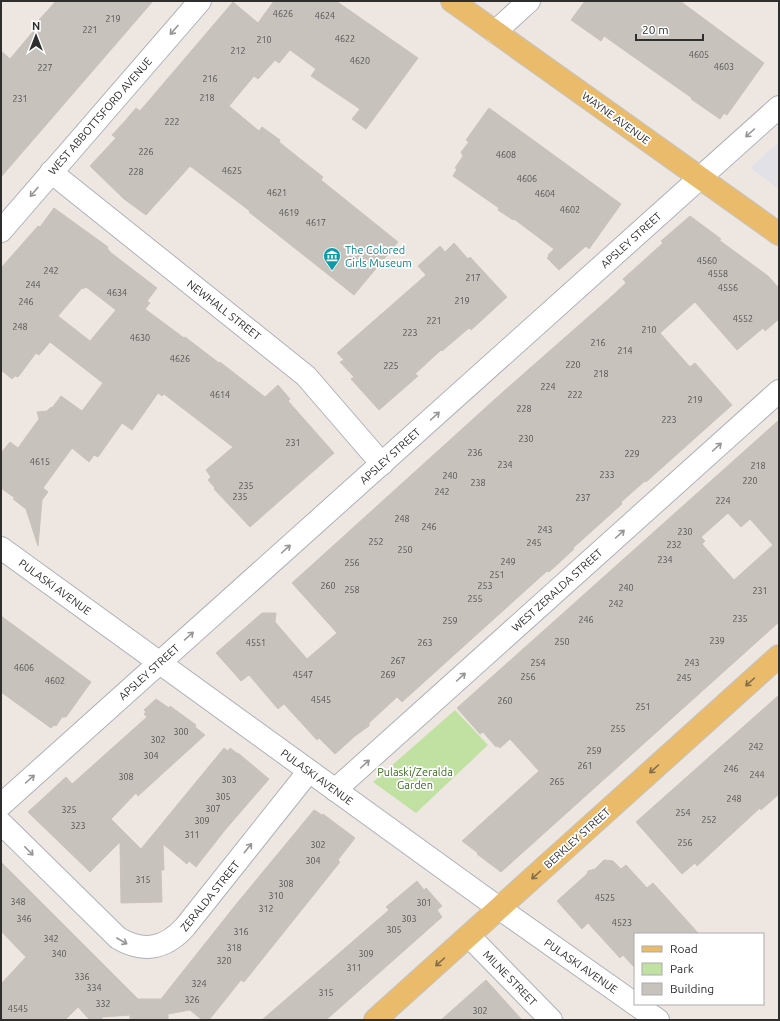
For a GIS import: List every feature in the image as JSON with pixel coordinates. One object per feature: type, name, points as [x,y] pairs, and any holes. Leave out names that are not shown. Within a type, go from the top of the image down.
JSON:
[{"type":"main road","name":"WAYNE AVENUE","points":[[452,1],[779,234]]},
{"type":"main road","name":"BERKLEY STREET","points":[[375,1020],[779,656]]},
{"type":"street","name":"WEST ABBOTTSFORD AVENUE","points":[[1,231],[200,1]]},
{"type":"street","points":[[495,32],[529,1]]},
{"type":"street","name":"APSLEY STREET","points":[[1,805],[779,107]]},
{"type":"street","name":"NEWHALL STREET","points":[[51,172],[306,376],[382,464]]},
{"type":"street","name":"WEST ZERALDA STREET","points":[[335,790],[779,391]]},
{"type":"street","name":"PULASKI AVENUE","points":[[1,548],[499,908],[634,1003]]},
{"type":"street","name":"ZERALDA STREET","points":[[1,823],[118,938],[127,944],[137,947],[158,946],[178,935],[185,927],[309,771]]},
{"type":"street","name":"MILNE STREET","points":[[469,936],[551,1020]]},
{"type":"street","name":"PULASKI AVENUE","points":[[636,1005],[658,1020]]},
{"type":"shaded area","points":[[779,142],[779,189],[750,168]]},
{"type":"green space","name":"Pulaski/Zeralda Garden","points":[[455,710],[488,745],[416,813],[373,782]]},
{"type":"building","points":[[56,1],[153,1],[1,177],[1,51],[10,59],[41,22],[39,20]]},
{"type":"building","points":[[274,1],[336,1],[418,58],[366,129],[352,119],[360,109],[311,76],[316,69],[290,50],[279,63],[275,60],[258,79],[254,76],[229,106],[259,131],[262,127],[280,140],[279,142],[323,177],[321,180],[398,242],[354,295],[249,212],[250,211],[190,166],[146,215],[124,199],[90,166],[116,138],[112,135],[136,108],[140,111],[233,2],[258,23]]},
{"type":"building","points":[[585,1],[680,1],[764,63],[727,115],[724,113],[720,119],[604,36],[601,41],[571,20]]},
{"type":"building","points":[[489,108],[621,204],[589,249],[586,246],[559,270],[547,258],[554,249],[453,176],[457,169],[455,168],[463,156],[461,152],[469,142],[466,140]]},
{"type":"building","points":[[54,208],[108,247],[107,248],[110,252],[157,288],[147,301],[150,303],[145,309],[219,363],[220,362],[265,397],[278,385],[290,399],[288,401],[334,453],[250,527],[214,489],[215,488],[208,480],[211,477],[206,470],[233,447],[164,394],[162,396],[158,393],[132,430],[122,423],[98,457],[94,455],[89,462],[72,448],[43,488],[48,492],[42,500],[38,546],[26,509],[13,499],[15,498],[1,488],[1,453],[10,442],[18,448],[39,419],[37,412],[47,411],[51,407],[52,408],[61,396],[82,411],[103,383],[50,342],[39,355],[36,353],[18,377],[15,376],[12,379],[1,370],[1,268],[38,226],[40,227]],"holes":[[[86,287],[116,310],[90,341],[58,316],[82,288],[83,289]]]},
{"type":"building","points":[[690,216],[721,239],[719,240],[768,276],[779,288],[779,319],[765,331],[763,328],[737,350],[695,302],[660,333],[690,367],[695,363],[732,405],[646,482],[645,481],[621,502],[622,504],[573,548],[574,549],[549,572],[547,571],[402,702],[397,697],[369,723],[369,726],[335,754],[319,738],[317,740],[284,704],[278,709],[249,675],[241,681],[216,653],[262,613],[276,613],[275,622],[307,659],[337,633],[292,583],[504,391],[611,297],[626,283],[623,279],[663,243],[661,241]]},
{"type":"building","points":[[454,243],[468,259],[470,257],[507,297],[471,330],[469,328],[442,351],[441,350],[415,374],[418,376],[379,410],[351,379],[354,377],[340,362],[344,360],[337,353],[426,275],[418,266],[440,246],[445,252]]},
{"type":"building","points":[[779,420],[779,622],[501,872],[462,841],[539,771],[510,739],[500,748],[497,746],[496,747],[483,732],[480,734],[457,708]],"holes":[[[728,513],[741,527],[750,519],[773,545],[734,580],[702,544],[705,541],[701,537]]]},
{"type":"building","points":[[1,616],[91,682],[66,717],[62,717],[56,726],[54,725],[51,728],[1,692]]},
{"type":"building","points":[[779,695],[779,794],[761,810],[760,808],[697,866],[695,863],[682,874],[636,822]]},
{"type":"building","points":[[156,699],[169,708],[170,706],[196,725],[195,727],[205,735],[138,796],[136,793],[111,819],[141,849],[224,748],[228,751],[230,748],[238,753],[269,779],[225,830],[196,867],[189,861],[187,864],[163,844],[164,870],[161,870],[162,902],[121,903],[120,842],[90,872],[28,812],[66,777],[72,784],[147,717],[144,714],[146,712],[144,710]]},
{"type":"building","points":[[314,810],[322,815],[323,814],[355,838],[338,860],[340,862],[244,982],[241,980],[209,1020],[202,1020],[190,1010],[168,1014],[168,1020],[130,1020],[130,1015],[103,1017],[100,1020],[90,1020],[78,1007],[65,1020],[1,1020],[1,984],[26,957],[1,931],[1,862],[138,999],[161,999]]},
{"type":"building","points":[[604,860],[613,861],[621,869],[626,865],[647,888],[653,883],[698,933],[634,933],[634,967],[623,955],[620,958],[588,923],[582,929],[557,901],[587,874],[588,871],[595,869]]},
{"type":"building","points":[[417,881],[424,890],[426,888],[442,906],[437,910],[442,917],[326,1020],[262,1020],[389,910],[386,907]]},
{"type":"building","points":[[486,980],[522,1020],[441,1020]]},
{"type":"place","name":"The Colored Girls Museum","points":[[332,271]]}]
